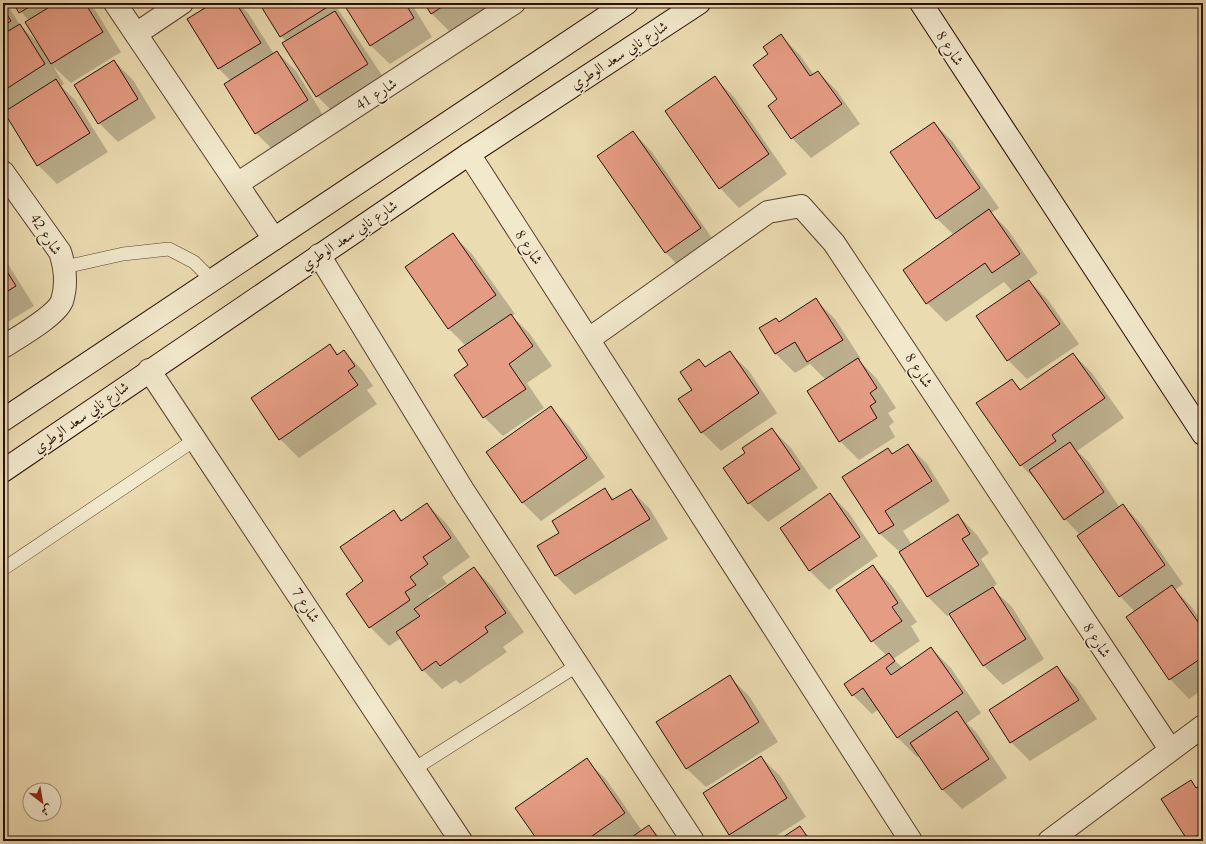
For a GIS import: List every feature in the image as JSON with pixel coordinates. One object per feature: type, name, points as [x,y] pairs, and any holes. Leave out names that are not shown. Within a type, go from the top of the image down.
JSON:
[{"type":"street","points":[[115,3],[274,239]]},
{"type":"street","points":[[136,34],[182,3]]},
{"type":"street","name":"شارع 41","points":[[237,184],[514,3]]},
{"type":"street","points":[[3,420],[627,3]]},
{"type":"street","name":"شارع نابي سعد الوطري","points":[[3,471],[149,370],[469,154],[699,3]]},
{"type":"street","name":"شارع 8","points":[[921,3],[1203,434]]},
{"type":"street","name":"شارع 8","points":[[469,154],[911,841]]},
{"type":"street","name":"شارع 42","points":[[3,172],[60,252],[65,267],[62,302],[47,318],[3,347]]},
{"type":"street","name":"شارع 8","points":[[589,339],[768,212],[801,206],[834,243],[1170,750]]},
{"type":"street","points":[[319,255],[463,490],[693,841]]},
{"type":"street","name":"شارع 7","points":[[149,370],[461,841]]},
{"type":"street","points":[[1049,841],[1203,726]]},
{"type":"lane","points":[[65,267],[123,254],[169,249],[194,262],[212,280]]},
{"type":"lane","points":[[3,569],[196,439]]},
{"type":"lane","points":[[414,769],[578,665]]},
{"type":"building","points":[[13,3],[36,3],[19,13]]},
{"type":"building","points":[[56,3],[85,3],[103,32],[51,64],[25,22]]},
{"type":"building","points":[[213,3],[236,3],[261,43],[218,69],[187,19]]},
{"type":"building","points":[[259,3],[328,3],[329,6],[280,37]]},
{"type":"building","points":[[343,3],[405,3],[414,18],[370,46]]},
{"type":"building","points":[[424,3],[448,3],[431,14]]},
{"type":"building","points":[[3,8],[11,21],[3,26]]},
{"type":"building","points":[[335,11],[368,64],[316,97],[282,43]]},
{"type":"building","points":[[20,24],[45,64],[3,91],[3,34]]},
{"type":"building","points":[[781,34],[810,76],[818,71],[842,104],[791,139],[768,106],[777,99],[753,65],[768,54],[763,47]]},
{"type":"building","points":[[277,51],[308,100],[255,134],[224,84]]},
{"type":"building","points":[[114,60],[138,99],[98,124],[74,85]]},
{"type":"building","points":[[715,76],[769,154],[719,189],[665,111]]},
{"type":"building","points":[[56,79],[90,133],[37,166],[4,112]]},
{"type":"building","points":[[934,122],[980,188],[936,219],[890,152]]},
{"type":"building","points":[[633,131],[701,228],[665,253],[597,156]]},
{"type":"building","points":[[989,209],[1020,254],[992,273],[985,263],[926,304],[903,270]]},
{"type":"building","points":[[453,233],[496,295],[448,329],[405,267]]},
{"type":"building","points":[[3,265],[16,286],[3,294]]},
{"type":"building","points":[[1029,280],[1060,324],[1007,361],[976,316]]},
{"type":"building","points":[[816,298],[843,340],[807,362],[795,342],[775,354],[759,328],[776,318],[779,322]]},
{"type":"building","points":[[511,314],[533,346],[509,364],[526,389],[483,418],[454,375],[468,365],[458,350]]},
{"type":"building","points":[[330,344],[337,355],[344,350],[355,366],[348,371],[358,385],[279,440],[251,398]]},
{"type":"building","points":[[730,351],[759,393],[701,433],[678,399],[692,390],[680,372],[699,359],[705,367]]},
{"type":"building","points":[[1073,353],[1105,398],[1052,435],[1056,441],[1020,466],[976,403],[1012,379],[1020,390]]},
{"type":"building","points":[[858,358],[877,388],[870,393],[876,402],[870,406],[877,418],[839,442],[807,391]]},
{"type":"building","points":[[551,406],[587,458],[522,503],[486,452]]},
{"type":"building","points":[[772,428],[800,469],[748,504],[723,468],[745,453],[742,448]]},
{"type":"building","points":[[1070,442],[1104,492],[1064,520],[1029,470]]},
{"type":"building","points":[[908,444],[932,481],[885,511],[894,525],[879,534],[842,477],[888,448],[892,454]]},
{"type":"building","points":[[605,488],[612,500],[631,489],[650,519],[555,576],[537,546],[559,533],[552,521]]},
{"type":"building","points":[[830,493],[860,537],[809,571],[780,528]]},
{"type":"building","points":[[427,503],[451,538],[423,557],[428,564],[410,577],[416,585],[405,592],[410,600],[369,628],[346,594],[363,581],[340,547],[394,510],[401,521]]},
{"type":"building","points":[[1123,504],[1165,565],[1119,597],[1077,536]]},
{"type":"building","points":[[958,514],[970,534],[962,539],[979,565],[927,597],[899,552]]},
{"type":"building","points":[[873,565],[898,603],[892,607],[902,621],[871,642],[836,590]]},
{"type":"building","points":[[474,567],[506,613],[485,627],[488,632],[440,666],[436,661],[422,671],[396,632],[420,616],[414,609]]},
{"type":"building","points":[[1172,585],[1203,629],[1203,657],[1169,680],[1126,617]]},
{"type":"building","points":[[993,587],[1026,639],[983,666],[949,614]]},
{"type":"building","points":[[931,647],[963,693],[897,738],[863,688],[852,696],[844,684],[889,653],[895,661],[886,668],[891,675]]},
{"type":"building","points":[[1057,666],[1079,700],[1010,743],[989,710]]},
{"type":"building","points":[[730,675],[759,722],[686,769],[656,722]]},
{"type":"building","points":[[957,711],[989,759],[942,790],[910,743]]},
{"type":"building","points":[[761,756],[787,798],[729,835],[703,793]]},
{"type":"building","points":[[587,758],[625,813],[585,841],[538,841],[515,808]]},
{"type":"building","points":[[1191,780],[1196,788],[1203,784],[1203,832],[1188,841],[1161,799]]},
{"type":"building","points":[[649,825],[660,841],[626,841]]},
{"type":"building","points":[[800,826],[810,841],[777,841]]}]
